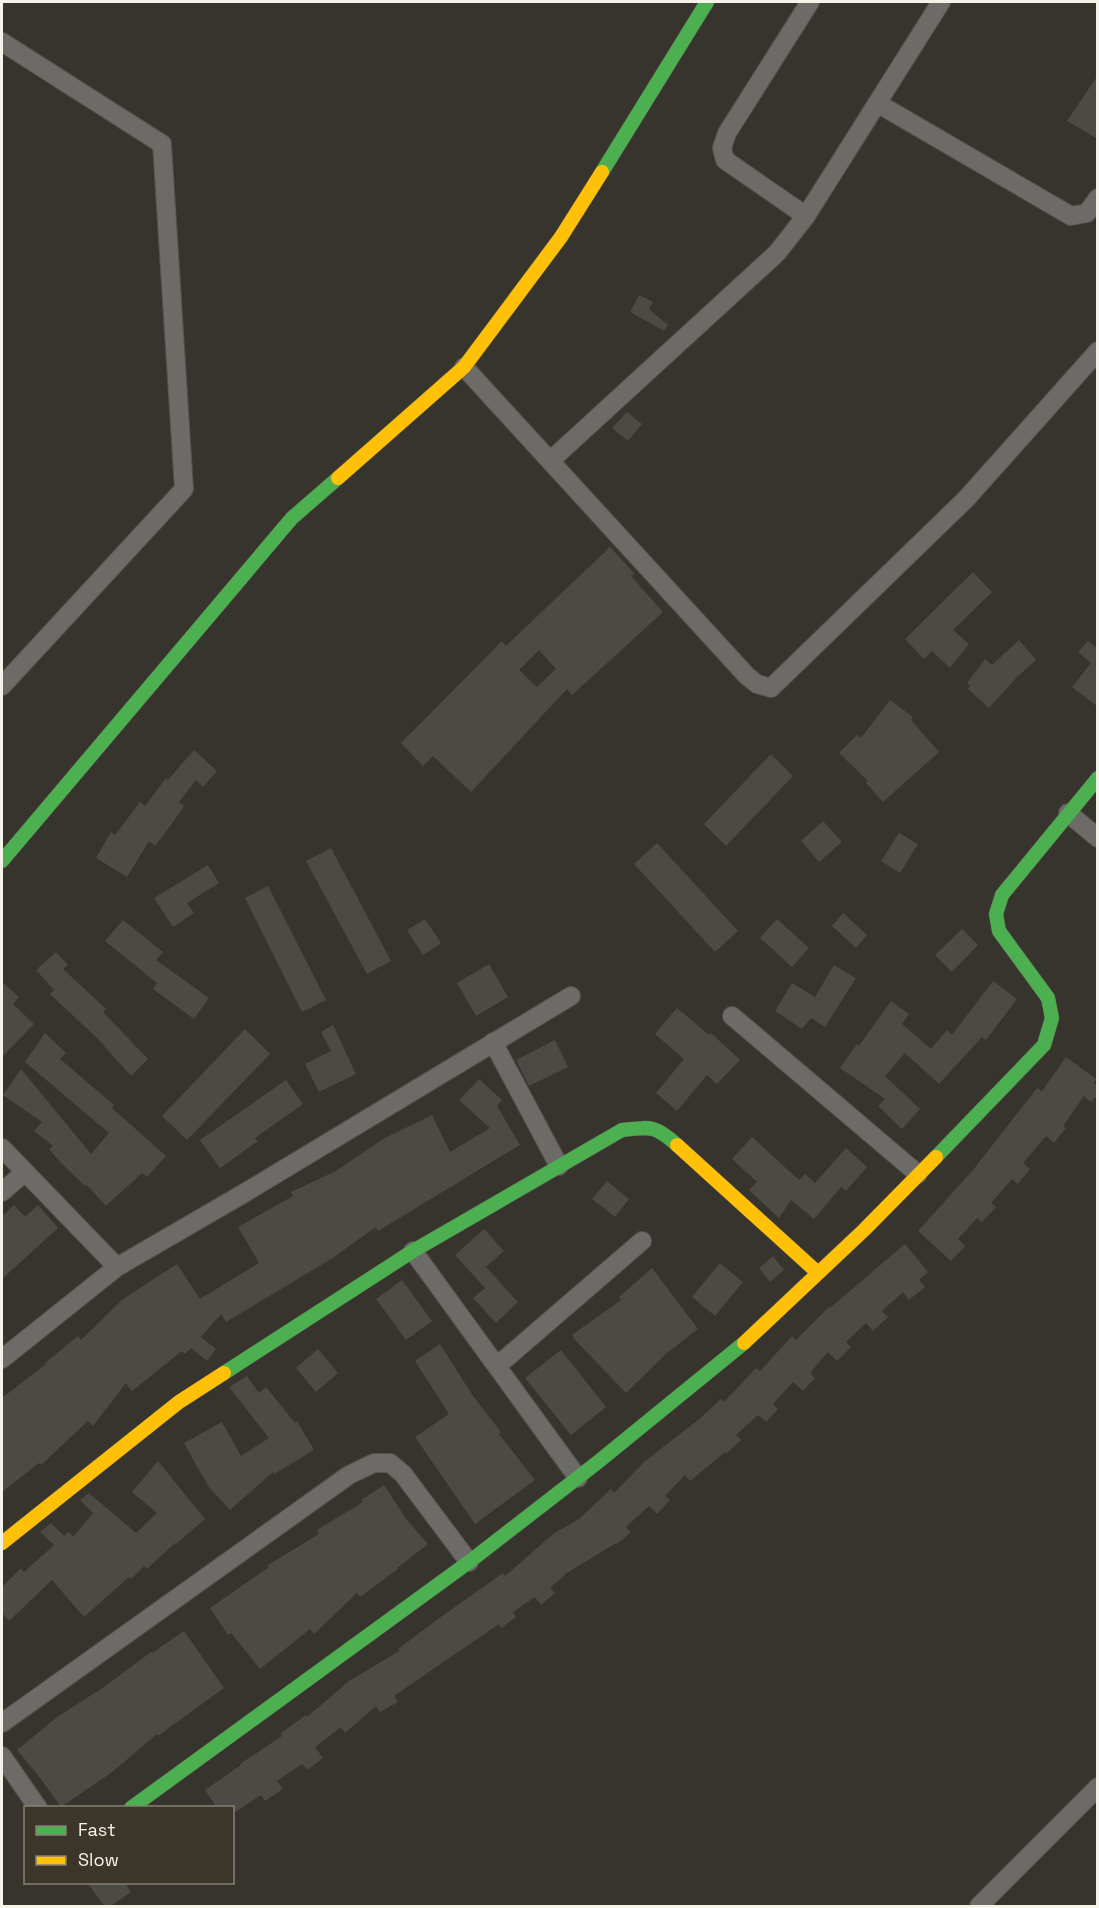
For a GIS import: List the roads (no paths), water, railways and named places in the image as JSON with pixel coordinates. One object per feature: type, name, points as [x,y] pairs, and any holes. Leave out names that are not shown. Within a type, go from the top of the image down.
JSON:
[{"type":"street","points":[[2,861],[292,518],[464,367],[561,237],[707,2]]},
{"type":"street","points":[[806,216],[725,160],[722,148],[727,133],[810,2]]},
{"type":"street","points":[[550,461],[777,253],[806,216],[941,2]]},
{"type":"street","points":[[2,42],[162,144],[184,489],[2,686]]},
{"type":"street","points":[[877,103],[1071,216],[1086,213],[1098,198]]},
{"type":"street","points":[[464,367],[747,676],[756,684],[771,688],[966,499],[1098,351]]},
{"type":"street","points":[[134,1806],[469,1562],[578,1478],[735,1351],[864,1230],[1044,1045],[1052,1018],[1048,998],[999,931],[996,914],[1002,895],[1098,778]]},
{"type":"street","points":[[1068,813],[1098,838]]},
{"type":"street","points":[[2,1359],[117,1267],[252,1189],[571,996]]},
{"type":"street","points":[[732,1016],[918,1174]]},
{"type":"street","points":[[493,1042],[559,1166]]},
{"type":"street","points":[[2,1543],[179,1402],[413,1251],[622,1130],[651,1127],[665,1134],[818,1273]]},
{"type":"street","points":[[2,1148],[117,1267]]},
{"type":"street","points":[[2,1192],[25,1172]]},
{"type":"street","points":[[497,1366],[642,1241]]},
{"type":"street","points":[[413,1251],[578,1478]]},
{"type":"street","points":[[2,1723],[349,1474],[374,1463],[390,1463],[403,1474],[469,1562]]},
{"type":"street","points":[[2,1756],[37,1806]]},
{"type":"street","points":[[979,1906],[1098,1787]]}]
